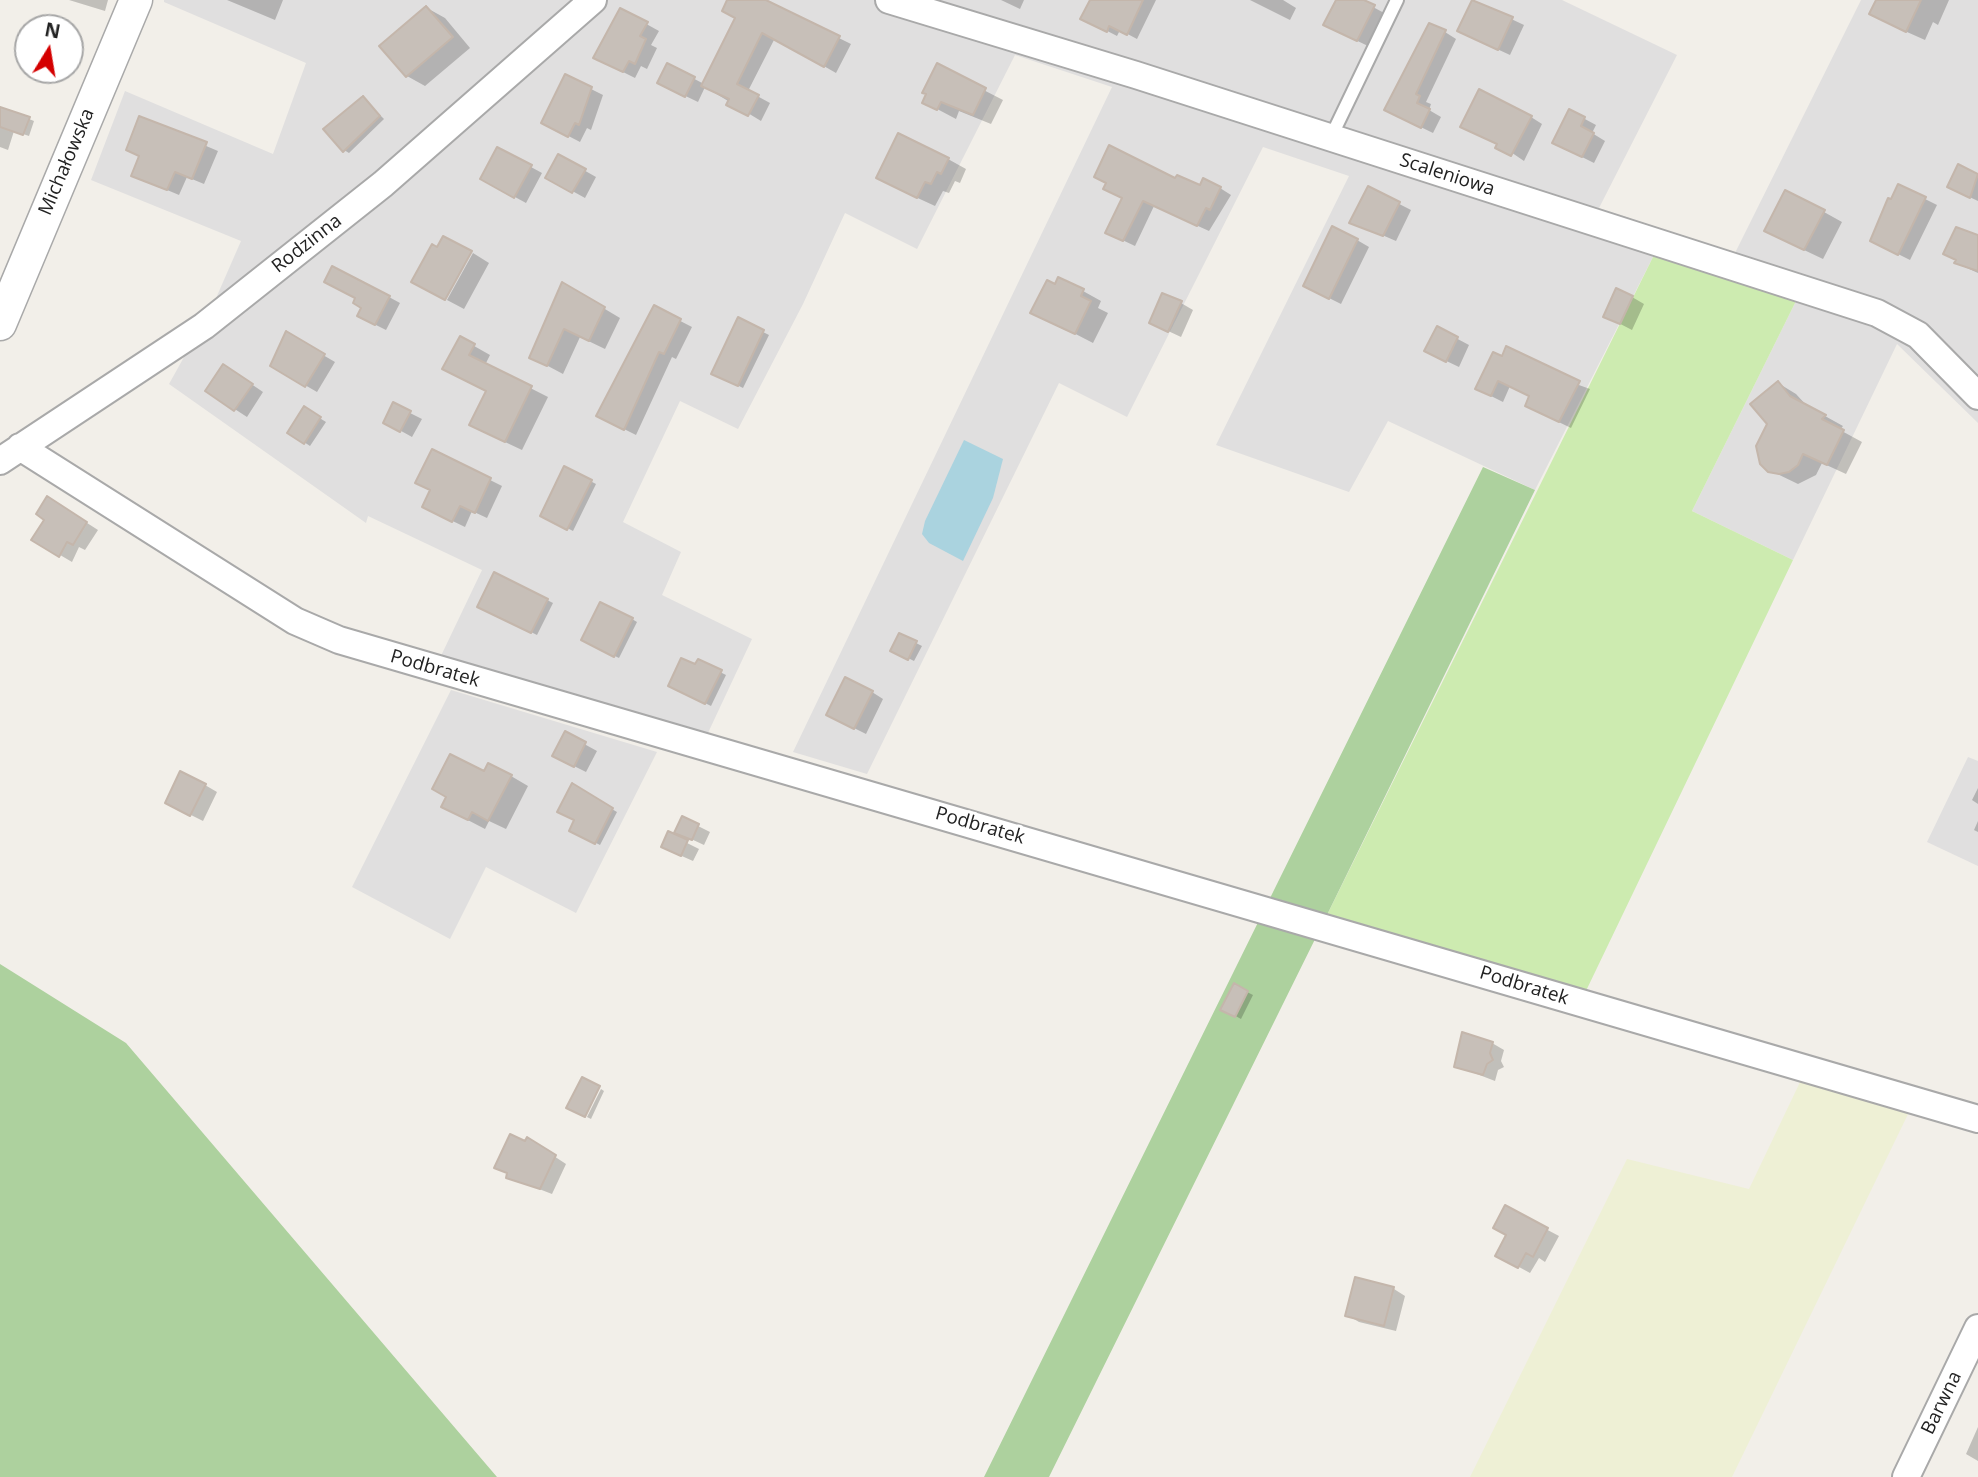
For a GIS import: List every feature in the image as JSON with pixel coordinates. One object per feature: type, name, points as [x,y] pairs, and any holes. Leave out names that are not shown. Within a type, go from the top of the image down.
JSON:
[{"type":"street","name":"Michałowska","points":[[0,324],[136,0]]},
{"type":"street","name":"Rodzinna","points":[[5,456],[204,326],[383,184],[593,0]]},
{"type":"street","name":"Scaleniowa","points":[[889,0],[1331,137],[1877,313],[1919,335],[1978,396]]},
{"type":"street","name":"Podbratek","points":[[5,456],[295,621],[339,640],[1978,1119]]},
{"type":"street","name":"Barwna","points":[[1906,1477],[1978,1328]]},
{"type":"lane","points":[[1331,137],[1397,0]]},
{"type":"shaded area","points":[[164,0],[1562,0],[1677,55],[1599,208],[1735,253],[1861,0],[1978,0],[1978,423],[1897,344],[1793,560],[1692,511],[1796,301],[1654,255],[1535,490],[1388,421],[1349,492],[1216,445],[1349,176],[1263,147],[1127,417],[1059,383],[867,774],[793,752],[1112,87],[1015,55],[917,249],[845,213],[803,304],[738,429],[680,401],[623,522],[681,552],[662,595],[752,639],[707,735],[439,660],[482,570],[368,516],[366,523],[169,384],[213,305],[241,241],[91,180],[125,91],[273,154],[306,63]]},
{"type":"shaded area","points":[[451,690],[657,752],[576,913],[486,867],[450,939],[352,887]]},
{"type":"shaded area","points":[[1968,757],[1978,761],[1978,866],[1927,842]]},
{"type":"green space","points":[[1654,255],[1796,301],[1692,511],[1793,560],[1584,995],[1325,919]]},
{"type":"green space","points":[[1483,467],[1535,490],[1325,919],[1049,1477],[984,1477]]},
{"type":"green space","points":[[0,964],[126,1043],[497,1477],[0,1477]]},
{"type":"green space","points":[[1802,1078],[1911,1108],[1732,1477],[1470,1477],[1627,1159],[1749,1189]]},
{"type":"water","points":[[964,440],[1003,459],[993,498],[963,561],[929,543],[922,534],[925,521]]},
{"type":"building","points":[[727,0],[766,0],[840,36],[824,67],[762,33],[737,84],[759,95],[748,116],[726,105],[729,99],[701,86],[735,18],[722,11]]},
{"type":"building","points":[[1090,0],[1143,0],[1127,35],[1109,26],[1107,32],[1080,19]]},
{"type":"building","points":[[1336,0],[1364,0],[1375,5],[1357,41],[1323,25]]},
{"type":"building","points":[[1472,0],[1513,17],[1498,50],[1457,31]]},
{"type":"building","points":[[1876,0],[1921,0],[1906,32],[1869,14]]},
{"type":"building","points":[[426,6],[453,37],[406,77],[379,46]]},
{"type":"building","points":[[620,8],[648,22],[640,36],[646,39],[635,64],[629,61],[623,72],[593,58]]},
{"type":"building","points":[[1429,23],[1446,30],[1416,94],[1420,96],[1417,103],[1430,109],[1421,128],[1384,110]]},
{"type":"building","points":[[667,63],[695,77],[685,97],[657,83]]},
{"type":"building","points":[[937,63],[986,88],[973,115],[941,102],[937,110],[922,103],[926,94],[922,93]]},
{"type":"building","points":[[565,74],[592,87],[579,125],[575,123],[568,137],[541,123]]},
{"type":"building","points":[[1479,89],[1532,116],[1511,156],[1495,148],[1497,144],[1460,127]]},
{"type":"building","points":[[363,96],[380,116],[343,152],[323,129]]},
{"type":"building","points":[[0,107],[30,117],[23,135],[0,127]]},
{"type":"building","points":[[1569,109],[1585,117],[1581,126],[1594,133],[1582,157],[1552,143]]},
{"type":"building","points":[[139,116],[207,142],[192,179],[175,172],[167,190],[131,176],[139,156],[126,150]]},
{"type":"building","points":[[898,133],[949,158],[941,174],[937,172],[931,184],[925,182],[917,198],[876,178]]},
{"type":"building","points":[[1109,145],[1175,178],[1177,175],[1200,185],[1203,178],[1221,187],[1210,210],[1206,208],[1197,226],[1143,201],[1123,241],[1105,233],[1122,198],[1103,189],[1106,183],[1094,177]]},
{"type":"building","points":[[497,147],[532,165],[514,198],[480,179]]},
{"type":"building","points":[[558,154],[586,169],[572,193],[545,178]]},
{"type":"building","points":[[1958,164],[1978,174],[1970,198],[1947,187]]},
{"type":"building","points":[[1898,184],[1926,197],[1898,255],[1870,241],[1888,198],[1891,199]]},
{"type":"building","points":[[1368,186],[1400,202],[1383,236],[1349,223]]},
{"type":"building","points":[[1785,190],[1825,210],[1804,250],[1764,231]]},
{"type":"building","points":[[1332,226],[1358,239],[1329,299],[1303,286]]},
{"type":"building","points":[[1956,227],[1978,235],[1978,271],[1954,263],[1956,260],[1943,254]]},
{"type":"building","points":[[443,236],[472,251],[445,300],[411,282],[432,244],[437,247]]},
{"type":"building","points":[[332,266],[390,296],[375,325],[357,316],[361,308],[353,303],[355,298],[324,282]]},
{"type":"building","points":[[1058,277],[1084,289],[1081,296],[1091,301],[1075,334],[1030,313],[1047,280],[1055,284]]},
{"type":"building","points":[[562,282],[605,307],[589,341],[564,329],[547,366],[529,358]]},
{"type":"building","points":[[1616,288],[1633,296],[1620,324],[1603,317]]},
{"type":"building","points":[[1162,293],[1182,301],[1168,332],[1149,323]]},
{"type":"building","points":[[654,305],[681,319],[664,354],[659,352],[624,430],[596,416]]},
{"type":"building","points":[[738,317],[764,330],[738,386],[711,374]]},
{"type":"building","points":[[1437,326],[1458,337],[1446,362],[1424,351]]},
{"type":"building","points":[[286,331],[325,354],[305,387],[270,366]]},
{"type":"building","points":[[460,336],[475,344],[469,355],[532,386],[505,442],[469,425],[486,391],[442,369]]},
{"type":"building","points":[[1506,346],[1580,381],[1559,422],[1525,406],[1529,396],[1498,381],[1491,396],[1475,389],[1493,352],[1502,356]]},
{"type":"building","points":[[223,364],[253,384],[234,411],[205,391]]},
{"type":"building","points":[[1778,381],[1790,396],[1826,415],[1822,419],[1844,430],[1827,465],[1803,454],[1798,465],[1789,472],[1768,472],[1760,464],[1756,446],[1767,424],[1750,404]]},
{"type":"building","points":[[393,402],[411,411],[400,432],[383,423]]},
{"type":"building","points":[[304,406],[321,417],[304,444],[287,433]]},
{"type":"building","points":[[432,449],[491,478],[475,513],[460,506],[452,522],[422,507],[430,490],[415,483]]},
{"type":"building","points":[[564,466],[592,480],[567,530],[540,516]]},
{"type":"building","points":[[47,496],[87,522],[73,545],[67,542],[59,557],[31,540],[44,520],[36,514]]},
{"type":"building","points":[[494,572],[548,599],[531,633],[477,607]]},
{"type":"building","points":[[600,602],[633,618],[614,657],[581,640]]},
{"type":"building","points":[[899,633],[917,641],[908,660],[890,651]]},
{"type":"building","points":[[681,658],[695,664],[698,659],[722,670],[705,704],[668,686]]},
{"type":"building","points":[[845,677],[873,691],[854,729],[826,715]]},
{"type":"building","points":[[565,731],[586,742],[574,767],[552,756]]},
{"type":"building","points":[[450,754],[484,771],[488,763],[512,775],[488,821],[472,812],[468,820],[441,807],[446,797],[432,789]]},
{"type":"building","points":[[180,771],[206,784],[190,816],[165,803]]},
{"type":"building","points":[[572,783],[613,808],[595,844],[569,831],[574,820],[557,812]]},
{"type":"building","points":[[682,816],[699,824],[692,840],[674,833]]},
{"type":"building","points":[[668,831],[688,840],[681,856],[661,847]]},
{"type":"building","points":[[1234,983],[1248,991],[1235,1017],[1220,1010]]},
{"type":"building","points":[[1462,1032],[1493,1042],[1490,1053],[1493,1060],[1487,1064],[1483,1075],[1454,1067]]},
{"type":"building","points":[[582,1077],[600,1086],[585,1117],[566,1108]]},
{"type":"building","points":[[510,1134],[525,1141],[527,1137],[556,1155],[540,1189],[506,1178],[507,1173],[494,1168]]},
{"type":"building","points":[[1505,1205],[1548,1228],[1533,1257],[1526,1253],[1518,1268],[1495,1256],[1506,1235],[1493,1228]]},
{"type":"building","points":[[1355,1277],[1394,1287],[1384,1326],[1345,1316]]}]
